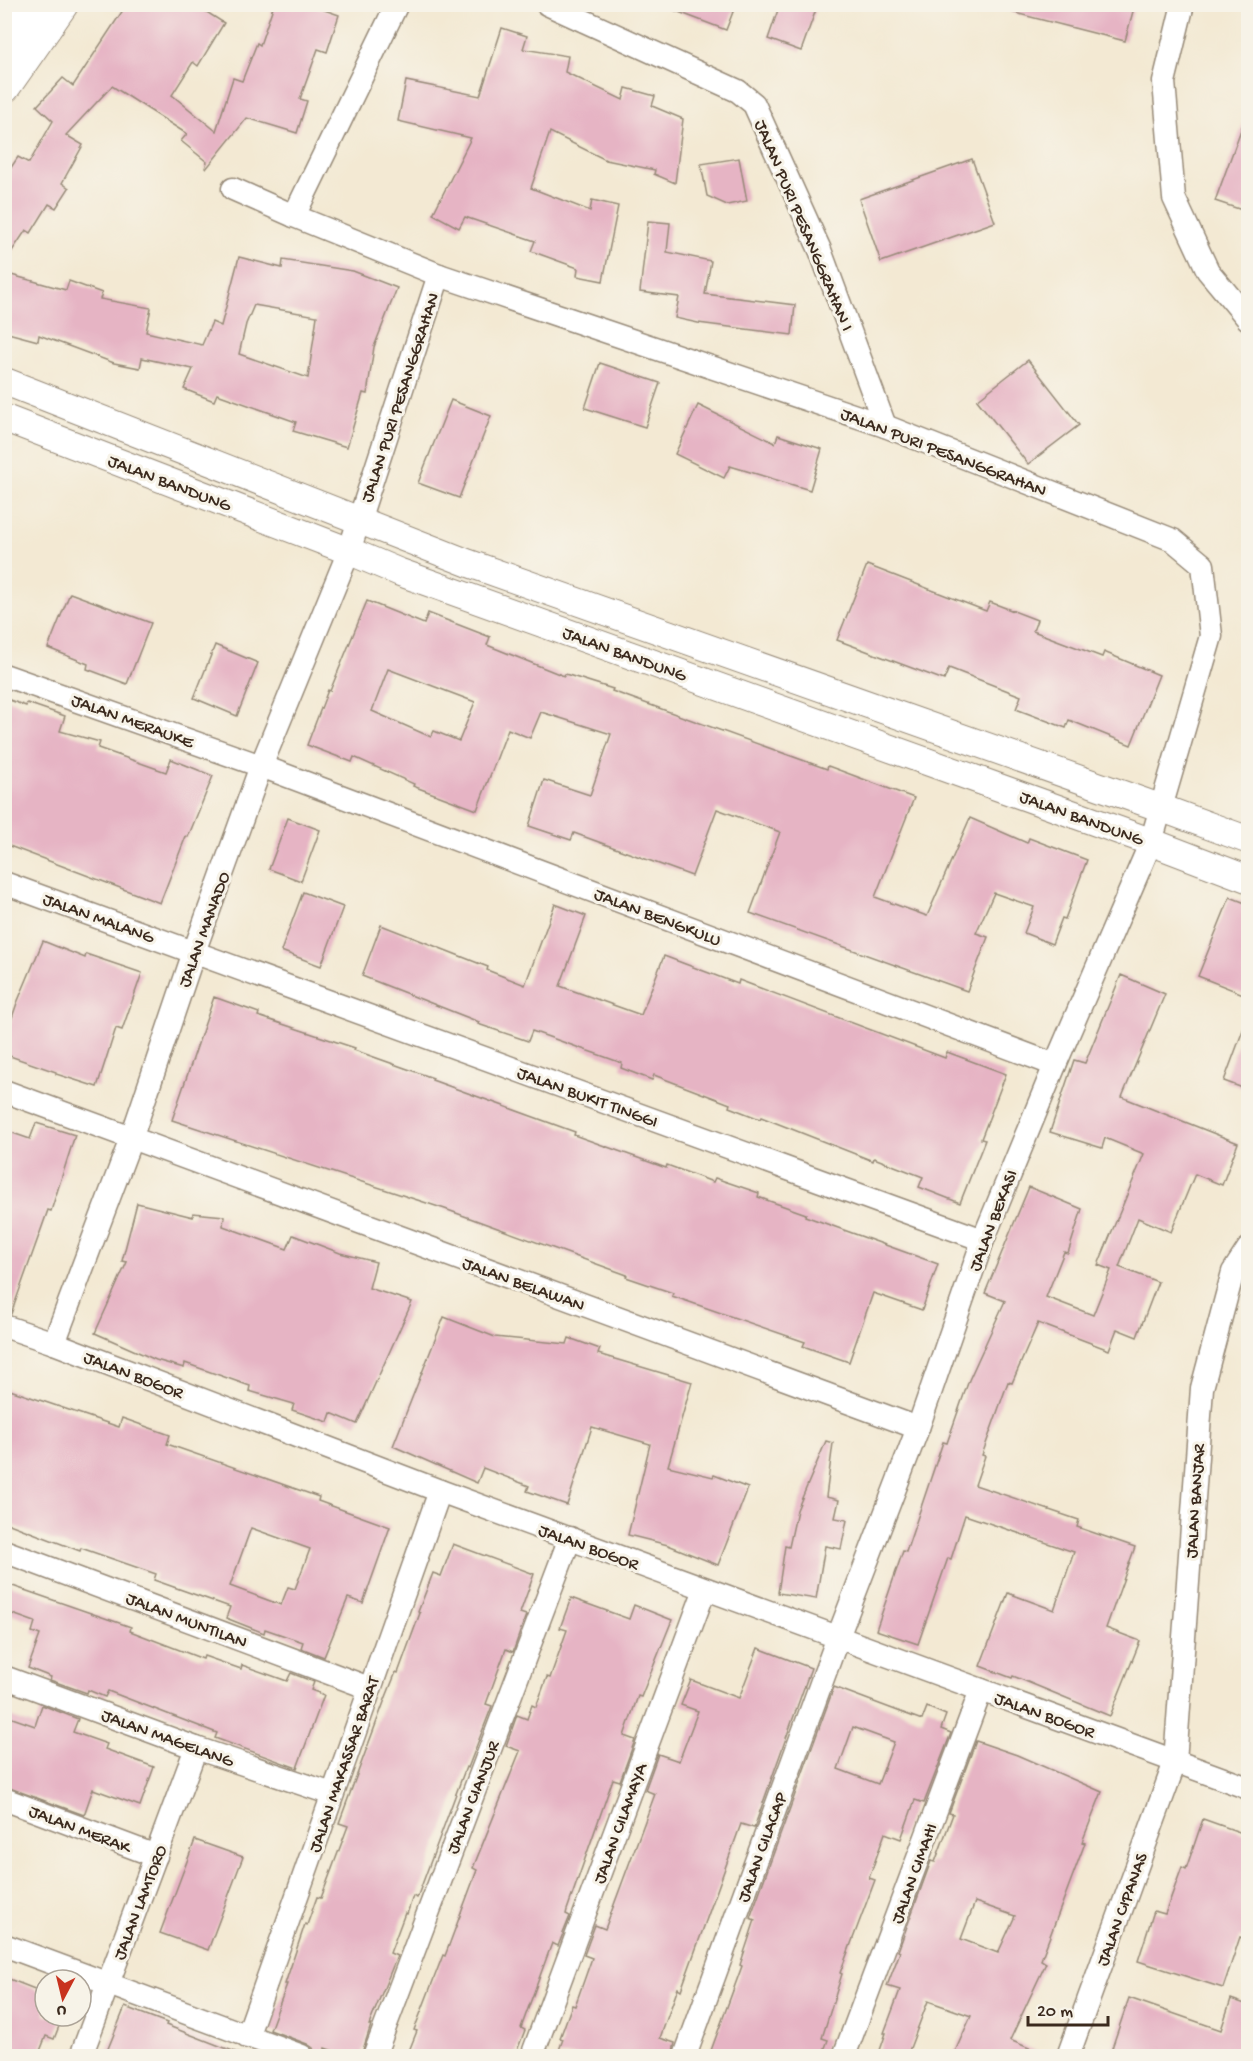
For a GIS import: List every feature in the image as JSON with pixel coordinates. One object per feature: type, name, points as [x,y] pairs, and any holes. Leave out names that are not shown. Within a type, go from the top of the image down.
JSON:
[{"type":"main road","points":[[4,41],[31,4]]},
{"type":"main road","points":[[4,87],[62,4]]},
{"type":"street","points":[[294,216],[396,4]]},
{"type":"street","name":"JALAN PURI PESANGGRAHAN I","points":[[547,4],[738,91],[754,104],[820,250],[885,426]]},
{"type":"street","points":[[1183,4],[1164,82],[1174,198],[1208,272],[1248,319]]},
{"type":"street","name":"JALAN PURI PESANGGRAHAN","points":[[233,189],[439,275],[885,426],[1173,540],[1203,565],[1211,636],[1161,807]]},
{"type":"street","name":"JALAN PURI PESANGGRAHAN","points":[[358,519],[439,275]]},
{"type":"street","name":"JALAN BANDUNG","points":[[4,381],[468,563],[1161,807],[1248,840]]},
{"type":"street","name":"JALAN BANDUNG","points":[[4,418],[349,550],[399,572],[1151,842],[1248,879]]},
{"type":"street","name":"JALAN MANADO","points":[[54,1343],[131,1139],[194,952],[261,766],[349,550],[358,519]]},
{"type":"street","name":"JALAN MERAUKE","points":[[4,675],[261,766]]},
{"type":"street","name":"JALAN BENGKULU","points":[[261,766],[1055,1065]]},
{"type":"street","name":"JALAN BEKASI","points":[[838,1638],[918,1428],[983,1240],[1151,842],[1161,807]]},
{"type":"street","name":"JALAN MALANG","points":[[4,883],[194,952]]},
{"type":"street","name":"JALAN BUKIT TINGGI","points":[[194,952],[983,1240]]},
{"type":"street","name":"JALAN BELAWAN","points":[[4,1091],[918,1428]]},
{"type":"street","name":"JALAN BANJAR","points":[[1175,1762],[1202,1388],[1233,1272],[1248,1249]]},
{"type":"street","name":"JALAN BOGOR","points":[[4,1326],[440,1491],[1248,1788]]},
{"type":"street","name":"JALAN MAKASSAR BARAT","points":[[246,2037],[440,1491]]},
{"type":"street","name":"JALAN CIANJUR","points":[[374,2056],[570,1539]]},
{"type":"street","name":"JALAN MUNTILAN","points":[[4,1551],[369,1688]]},
{"type":"street","name":"JALAN CILAMAYA","points":[[532,2056],[705,1589]]},
{"type":"street","name":"JALAN CILACAP","points":[[685,2056],[838,1638]]},
{"type":"street","name":"JALAN MAGELANG","points":[[4,1677],[196,1748],[332,1794]]},
{"type":"street","name":"JALAN CIMAHI","points":[[844,2056],[981,1690]]},
{"type":"street","name":"JALAN LAMTORO","points":[[81,2056],[196,1748]]},
{"type":"street","name":"JALAN CIPANAS","points":[[1068,2056],[1175,1762]]},
{"type":"street","name":"JALAN MERAK","points":[[4,1799],[156,1856]]},
{"type":"street","points":[[4,1945],[302,2056]]},
{"type":"building","points":[[127,4],[194,4],[224,23],[198,66],[193,62],[172,95],[216,131],[233,78],[242,81],[257,43],[260,45],[274,4],[307,4],[339,15],[327,52],[318,49],[300,99],[307,101],[297,133],[247,118],[206,169],[207,162],[181,141],[187,134],[112,86],[66,135],[83,145],[62,183],[69,188],[56,208],[49,204],[31,233],[26,230],[4,263],[4,178],[18,157],[29,163],[53,121],[37,106],[63,78],[73,86]]},
{"type":"building","points":[[664,4],[736,4],[726,30],[663,6]]},
{"type":"building","points":[[780,4],[818,4],[801,51],[768,39]]},
{"type":"building","points":[[1012,4],[1135,4],[1125,41],[1011,12]]},
{"type":"building","points":[[502,28],[527,36],[523,49],[568,56],[565,72],[623,100],[626,88],[655,96],[652,106],[683,119],[675,183],[654,174],[655,170],[606,160],[550,132],[531,188],[590,211],[592,200],[618,206],[603,281],[577,276],[578,268],[531,251],[535,241],[465,217],[459,228],[433,214],[471,138],[398,121],[406,81],[480,96]]},
{"type":"building","points":[[1246,116],[1248,117],[1248,212],[1215,201]]},
{"type":"building","points":[[739,158],[747,201],[727,205],[707,196],[701,164]]},
{"type":"building","points":[[972,159],[995,222],[881,262],[859,199]]},
{"type":"building","points":[[648,221],[670,223],[667,252],[711,261],[705,294],[795,305],[792,335],[675,318],[679,297],[640,292]]},
{"type":"building","points":[[239,257],[282,268],[283,260],[353,271],[397,288],[374,347],[367,394],[363,393],[347,447],[293,431],[296,422],[217,394],[214,401],[184,389],[193,369],[142,358],[140,368],[114,363],[39,335],[38,341],[4,332],[4,273],[66,290],[69,281],[102,293],[100,299],[151,308],[146,332],[202,345],[212,322],[221,326]],"holes":[[[254,305],[317,316],[308,378],[239,354],[246,324]]]},
{"type":"building","points":[[1028,360],[1079,425],[1028,464],[977,400]]},
{"type":"building","points":[[600,363],[660,383],[645,427],[585,408]]},
{"type":"building","points":[[451,400],[491,416],[459,498],[418,483]]},
{"type":"building","points":[[698,405],[775,443],[778,435],[822,449],[810,490],[730,466],[724,478],[675,454]]},
{"type":"building","points":[[867,565],[986,611],[990,602],[1037,620],[1033,631],[1102,657],[1104,652],[1159,675],[1131,745],[1069,720],[1066,728],[1016,709],[1021,696],[949,668],[944,680],[837,640]]},
{"type":"building","points":[[70,593],[151,623],[127,684],[87,669],[88,664],[48,648]]},
{"type":"building","points":[[367,601],[424,624],[428,613],[490,637],[487,645],[564,676],[565,674],[613,689],[612,691],[827,769],[828,766],[914,798],[875,897],[927,916],[970,818],[1027,843],[1029,838],[1087,860],[1065,919],[1062,918],[1052,944],[1024,933],[1034,907],[994,893],[976,933],[988,937],[967,991],[750,913],[780,832],[717,809],[692,876],[574,833],[571,840],[529,826],[544,780],[590,795],[611,734],[541,712],[530,738],[508,729],[477,810],[413,786],[414,784],[354,757],[352,762],[307,745],[328,690],[330,691]],"holes":[[[388,669],[475,702],[459,741],[434,731],[431,737],[372,711]]]},
{"type":"building","points":[[215,645],[258,663],[237,716],[194,698]]},
{"type":"building","points":[[4,698],[65,716],[60,731],[100,742],[98,748],[166,772],[171,759],[213,776],[188,837],[186,836],[160,903],[4,844]]},
{"type":"building","points":[[288,818],[320,830],[301,881],[269,869]]},
{"type":"building","points":[[303,892],[343,907],[321,966],[281,951]]},
{"type":"building","points":[[1230,897],[1248,904],[1248,996],[1198,976]]},
{"type":"building","points":[[555,904],[586,916],[560,986],[641,1015],[664,956],[738,984],[739,980],[945,1058],[947,1052],[1006,1074],[981,1139],[985,1140],[960,1203],[919,1187],[923,1177],[874,1158],[873,1161],[761,1117],[760,1119],[729,1107],[730,1104],[654,1075],[652,1080],[621,1068],[622,1063],[532,1031],[528,1041],[478,1024],[479,1022],[362,976],[381,925],[488,967],[487,970],[525,985]]},
{"type":"building","points":[[43,941],[85,958],[86,954],[142,973],[122,1030],[116,1028],[97,1087],[4,1054],[4,1041],[17,1003]]},
{"type":"building","points":[[1121,975],[1165,994],[1122,1097],[1238,1143],[1222,1185],[1195,1174],[1171,1232],[1138,1218],[1119,1267],[1158,1282],[1137,1337],[1117,1329],[1109,1350],[1038,1323],[1012,1383],[1008,1382],[982,1455],[985,1456],[975,1485],[1079,1520],[1077,1527],[1135,1547],[1106,1628],[1140,1641],[1110,1716],[1013,1676],[1012,1678],[980,1666],[1008,1593],[1054,1610],[1074,1552],[965,1515],[951,1559],[948,1558],[918,1644],[876,1630],[903,1551],[906,1552],[943,1442],[947,1443],[969,1380],[1005,1301],[985,1293],[1029,1187],[1082,1209],[1068,1253],[1064,1252],[1046,1297],[1093,1315],[1111,1270],[1098,1265],[1144,1154],[1105,1138],[1102,1148],[1050,1132],[1074,1060],[1085,1063]]},
{"type":"building","points":[[214,997],[259,1013],[258,1016],[355,1048],[354,1050],[433,1078],[432,1080],[575,1132],[574,1135],[666,1168],[667,1165],[713,1182],[715,1178],[759,1193],[758,1197],[806,1214],[805,1216],[938,1264],[922,1310],[873,1293],[849,1362],[803,1346],[805,1342],[672,1296],[673,1293],[626,1277],[627,1275],[445,1209],[172,1120]]},
{"type":"building","points":[[1246,1022],[1248,1022],[1248,1090],[1224,1081]]},
{"type":"building","points":[[36,1123],[75,1135],[51,1211],[48,1210],[11,1314],[4,1313],[4,1130],[30,1139]]},
{"type":"building","points":[[137,1203],[193,1217],[193,1213],[224,1216],[223,1226],[287,1249],[293,1235],[340,1253],[376,1262],[369,1288],[412,1302],[357,1424],[331,1413],[328,1422],[292,1410],[294,1404],[249,1391],[250,1386],[185,1363],[184,1368],[156,1360],[95,1333],[127,1262],[122,1261]]},
{"type":"building","points":[[444,1317],[495,1337],[567,1344],[569,1338],[600,1349],[598,1354],[692,1382],[668,1466],[713,1477],[714,1475],[748,1488],[718,1565],[668,1545],[628,1535],[650,1444],[592,1427],[567,1505],[527,1491],[529,1486],[483,1468],[477,1483],[393,1446]]},
{"type":"building","points":[[4,1388],[119,1427],[122,1418],[170,1435],[167,1444],[319,1497],[318,1501],[390,1527],[363,1603],[348,1598],[324,1657],[301,1648],[303,1642],[265,1629],[264,1633],[226,1618],[230,1607],[154,1580],[156,1574],[81,1548],[80,1551],[4,1522]],"holes":[[[251,1528],[310,1549],[295,1589],[288,1587],[281,1605],[230,1586]]]},
{"type":"building","points":[[826,1441],[833,1443],[826,1497],[839,1500],[835,1518],[847,1520],[841,1549],[825,1546],[816,1599],[778,1593],[785,1546],[789,1547],[797,1510]]},
{"type":"building","points":[[453,1544],[534,1574],[520,1613],[526,1615],[513,1652],[506,1649],[486,1704],[492,1706],[468,1768],[466,1767],[417,1898],[413,1896],[390,1953],[397,1956],[369,2025],[371,2025],[361,2056],[348,2056],[325,2048],[324,2056],[315,2056],[313,2048],[307,2044],[270,2030],[305,1924],[307,1925],[317,1897],[321,1898],[348,1826],[339,1823],[384,1702],[396,1672],[398,1673],[433,1573],[441,1576]]},
{"type":"building","points":[[4,1583],[131,1627],[130,1631],[203,1659],[204,1656],[241,1669],[242,1665],[287,1681],[291,1673],[314,1682],[311,1690],[324,1695],[297,1768],[215,1738],[217,1733],[108,1691],[105,1697],[88,1690],[87,1693],[50,1680],[51,1677],[28,1668],[40,1635],[32,1632],[35,1622],[4,1611]]},
{"type":"building","points":[[571,1598],[629,1619],[634,1605],[672,1620],[641,1697],[638,1696],[624,1736],[635,1740],[620,1781],[613,1779],[567,1910],[566,1914],[570,1916],[558,1946],[552,1943],[521,2028],[525,2030],[515,2056],[407,2056],[417,2031],[414,2030],[477,1870],[473,1868],[520,1751],[506,1746],[517,1715],[527,1719],[532,1705],[536,1707],[547,1677],[550,1678],[567,1630],[560,1628]]},
{"type":"building","points":[[758,1648],[811,1668],[754,1828],[741,1824],[681,1990],[678,1988],[660,2038],[675,2043],[672,2056],[557,2056],[563,2039],[560,2038],[572,2005],[575,2006],[592,1958],[584,1955],[595,1925],[605,1929],[655,1794],[645,1790],[658,1754],[679,1761],[698,1711],[681,1705],[691,1680],[739,1698]]},
{"type":"building","points":[[834,1687],[922,1720],[927,1707],[946,1715],[941,1729],[951,1733],[924,1803],[915,1800],[901,1839],[885,1833],[869,1878],[875,1880],[840,1973],[842,1974],[822,2038],[828,2040],[822,2056],[709,2056],[742,1966],[740,1965],[755,1920],[750,1918]],"holes":[[[853,1727],[894,1742],[878,1784],[838,1769]]]},
{"type":"building","points":[[42,1705],[78,1719],[73,1732],[107,1744],[105,1749],[154,1767],[140,1806],[93,1789],[84,1815],[4,1786],[4,1715],[35,1726]]},
{"type":"building","points":[[976,1741],[1017,1755],[1102,1792],[1041,1960],[1046,1963],[1010,2040],[1048,2056],[953,2056],[971,2016],[928,2001],[907,2056],[878,2056],[900,1990],[887,1986],[931,1861],[935,1862],[953,1814],[949,1813]],"holes":[[[975,1902],[1015,1916],[998,1953],[961,1939]]]},
{"type":"building","points":[[1203,1819],[1248,1835],[1248,1940],[1240,1937],[1223,1988],[1138,1961],[1154,1911],[1165,1914],[1182,1867],[1186,1869]]},
{"type":"building","points":[[195,1840],[243,1857],[208,1950],[160,1933]]},
{"type":"building","points":[[4,1977],[33,1988],[33,2028],[58,2028],[54,2039],[46,2036],[38,2056],[4,2056]]},
{"type":"building","points":[[1129,1998],[1221,2030],[1231,1999],[1248,2005],[1248,2056],[1137,2056],[1112,2048]]},
{"type":"building","points":[[125,2007],[167,2023],[166,2025],[243,2056],[105,2056]]}]
